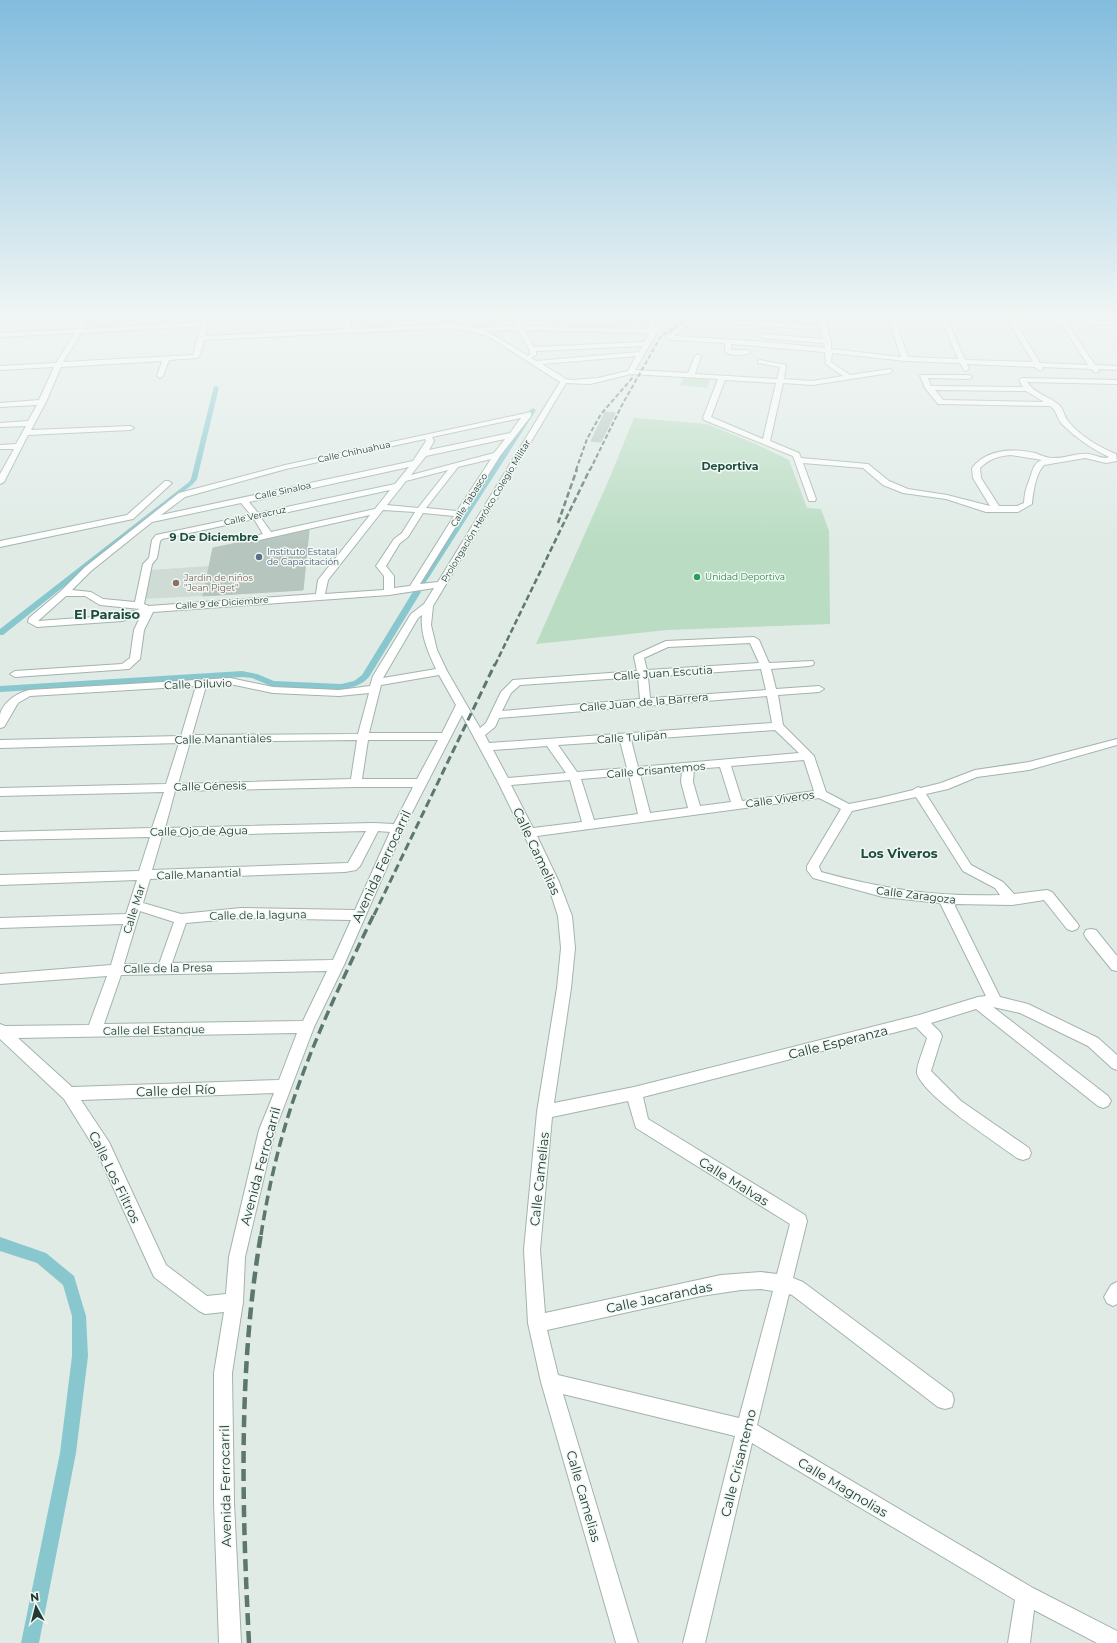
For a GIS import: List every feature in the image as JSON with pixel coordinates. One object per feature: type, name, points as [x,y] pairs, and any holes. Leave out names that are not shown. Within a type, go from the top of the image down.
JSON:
[{"type":"street","points":[[1,479],[46,394]]},
{"type":"street","name":"Prolongación Heróico Colegio Militar","points":[[480,735],[442,671],[432,650],[426,625],[428,606],[556,394]]},
{"type":"street","points":[[716,394],[707,418],[796,455],[812,499]]},
{"type":"street","points":[[766,442],[777,394]]},
{"type":"street","points":[[934,394],[941,402],[1051,404]]},
{"type":"street","points":[[976,394],[980,403]]},
{"type":"street","points":[[798,460],[865,466],[886,483],[906,491],[947,497],[986,509],[1018,509],[1028,504],[1029,488],[1034,478],[1036,468],[1041,463],[1088,456],[1098,460],[1114,460],[1113,456],[1098,449],[1064,422],[1057,407],[1035,394]]},
{"type":"street","points":[[0,405],[42,402]]},
{"type":"street","name":"Calle Tabasco","points":[[413,588],[497,455],[528,414]]},
{"type":"street","name":"Calle Chihuahua","points":[[149,521],[182,495],[285,467],[528,414]]},
{"type":"street","points":[[0,425],[31,423]]},
{"type":"street","points":[[25,433],[130,428]]},
{"type":"street","points":[[423,454],[512,435]]},
{"type":"street","points":[[320,597],[323,580],[423,454],[430,441],[427,436]]},
{"type":"street","points":[[0,447],[18,446]]},
{"type":"street","points":[[996,510],[977,478],[976,468],[982,461],[994,455],[1016,452],[1028,453],[1052,461]]},
{"type":"street","name":"Calle Veracruz","points":[[140,605],[148,564],[153,558],[156,540],[159,538],[401,482],[497,455]]},
{"type":"street","name":"Calle Sinaloa","points":[[149,521],[416,462]]},
{"type":"street","points":[[389,592],[389,576],[381,566],[397,541],[405,535],[420,511],[454,466]]},
{"type":"street","points":[[0,544],[130,516],[168,483]]},
{"type":"street","points":[[242,500],[256,516],[268,535]]},
{"type":"street","points":[[251,539],[380,509],[460,514]]},
{"type":"street","points":[[64,594],[88,569],[149,521]]},
{"type":"street","points":[[413,588],[441,584]]},
{"type":"street","name":"Calle 9 de Diciembre","points":[[64,594],[34,618],[32,622],[36,624],[122,618],[149,609],[389,592],[413,588]]},
{"type":"street","points":[[15,674],[125,667],[135,659],[139,630],[149,609],[140,605],[100,602],[94,596],[87,593],[64,594]]},
{"type":"street","points":[[356,783],[363,736],[378,676],[414,616],[428,606]]},
{"type":"street","points":[[645,702],[643,674],[639,656],[666,644],[754,640],[765,666],[778,726],[808,756],[821,794]]},
{"type":"street","name":"Calle Juan Escutia","points":[[495,715],[506,692],[517,682],[809,663]]},
{"type":"street","name":"Calle Diluvio","points":[[0,725],[13,700],[30,693],[202,684],[230,681],[274,690],[339,693],[442,671]]},
{"type":"street","name":"Calle Mar","points":[[94,1031],[116,970],[202,684]]},
{"type":"street","name":"Calle Juan de la Barrera","points":[[495,715],[819,689]]},
{"type":"street","name":"Avenida Ferrocarril","points":[[230,1643],[224,1503],[223,1373],[234,1302],[237,1257],[267,1130],[307,1027],[337,965],[398,828],[462,704]]},
{"type":"street","points":[[480,735],[491,725],[495,715]]},
{"type":"street","name":"Calle Tulipán","points":[[480,735],[551,742],[778,726]]},
{"type":"street","name":"Calle Camelias","points":[[480,735],[553,882],[565,916],[568,948],[564,988],[545,1112],[532,1250],[537,1324],[550,1382],[627,1643]]},
{"type":"street","name":"Calle Manantiales","points":[[0,744],[186,739],[446,736]]},
{"type":"street","points":[[626,737],[645,818]]},
{"type":"street","points":[[551,742],[575,777],[589,826]]},
{"type":"street","points":[[848,808],[880,802],[918,791],[944,786],[975,774],[1029,766],[1117,742]]},
{"type":"street","name":"Calle Crisantemos","points":[[504,782],[808,756]]},
{"type":"street","points":[[724,764],[738,805]]},
{"type":"street","points":[[688,767],[687,782],[695,811]]},
{"type":"street","name":"Calle Génesis","points":[[0,792],[356,783],[420,783]]},
{"type":"street","points":[[918,791],[968,868],[999,885],[1012,900]]},
{"type":"street","name":"Calle Viveros","points":[[529,833],[821,794],[848,808]]},
{"type":"street","name":"Calle Zaragoza","points":[[848,808],[812,866],[817,875],[881,892],[945,900],[1012,900],[1047,895],[1072,926]]},
{"type":"street","name":"Calle Ojo de Agua","points":[[0,836],[374,827],[398,828]]},
{"type":"street","name":"Calle Manantial","points":[[0,880],[144,876],[352,867],[356,863],[374,827]]},
{"type":"street","points":[[945,900],[995,1001]]},
{"type":"street","name":"Calle de la laguna","points":[[136,905],[181,919],[241,913],[359,915]]},
{"type":"street","points":[[0,923],[131,919]]},
{"type":"street","points":[[164,968],[181,919]]},
{"type":"street","points":[[1091,934],[1117,966]]},
{"type":"street","name":"Calle de la Presa","points":[[0,979],[116,970],[164,968],[337,965]]},
{"type":"street","name":"Calle Esperanza","points":[[545,1112],[634,1093],[919,1021],[978,1003],[995,1001],[1023,1008],[1093,1042],[1117,1064]]},
{"type":"street","points":[[978,1003],[1103,1101]]},
{"type":"street","points":[[919,1021],[935,1036],[924,1071],[926,1077],[956,1106],[1023,1153]]},
{"type":"street","name":"Calle del Estanque","points":[[1,1031],[94,1031],[307,1027]]},
{"type":"street","name":"Calle Los Filtros","points":[[1,1031],[69,1094],[103,1147],[160,1271],[205,1305],[234,1302]]},
{"type":"street","name":"Calle del Río","points":[[69,1094],[283,1086]]},
{"type":"street","name":"Calle Malvas","points":[[634,1093],[641,1123],[799,1221],[783,1283]]},
{"type":"street","name":"Calle Jacarandas","points":[[537,1324],[716,1284],[769,1281],[783,1283],[797,1288],[945,1400]]},
{"type":"street","name":"Calle Crisantemo","points":[[694,1643],[783,1283]]},
{"type":"street","name":"Calle Magnolias","points":[[550,1382],[746,1429],[1026,1595],[1117,1642]]},
{"type":"street","points":[[1019,1643],[1026,1595]]},
{"type":"shaded area","name":"Jardin de niños \"Jean Piget\"","points":[[209,566],[203,596],[141,599],[150,570]]},
{"type":"green space","name":"Unidad Deportiva","points":[[634,418],[707,424],[758,445],[789,460],[807,508],[821,509],[829,531],[830,624],[667,630],[536,644],[610,477]]},
{"type":"building","points":[[605,412],[615,413],[601,442],[591,441]]},
{"type":"building","name":"Instituto Estatal de Capacitación","points":[[309,530],[303,590],[203,596],[213,548],[247,541],[251,543]]},
{"type":"waterway","points":[[0,633],[191,483],[194,479],[214,394]]},
{"type":"waterway","points":[[420,585],[533,410]]},
{"type":"waterway","points":[[0,689],[242,674],[254,676],[273,684],[348,686],[357,683],[365,677],[417,592]]},
{"type":"waterway","points":[[0,1244],[41,1258],[69,1281],[79,1316],[80,1356],[68,1453],[30,1643]]},
{"type":"railway","points":[[576,470],[587,439],[601,414],[619,394]]},
{"type":"railway","points":[[590,470],[628,394]]},
{"type":"railway","points":[[558,523],[577,469]]},
{"type":"railway","points":[[495,665],[590,469]]},
{"type":"railway","points":[[374,915],[495,664]]},
{"type":"railway","points":[[261,1235],[276,1159],[299,1084],[325,1019],[374,914]]},
{"type":"railway","points":[[249,1643],[244,1489],[245,1387],[248,1336],[261,1234]]},
{"type":"place","name":"Instituto Estatal de Capacitación","points":[[259,557]]},
{"type":"place","name":"Unidad Deportiva","points":[[697,577]]},
{"type":"place","name":"Jardin de niños \"Jean Piget\"","points":[[176,583]]},
{"type":"district","name":"Deportiva","points":[[730,466]]},
{"type":"district","name":"9 De Diciembre","points":[[214,537]]},
{"type":"district","name":"El Paraiso","points":[[107,614]]},
{"type":"district","name":"Los Viveros","points":[[899,853]]}]
